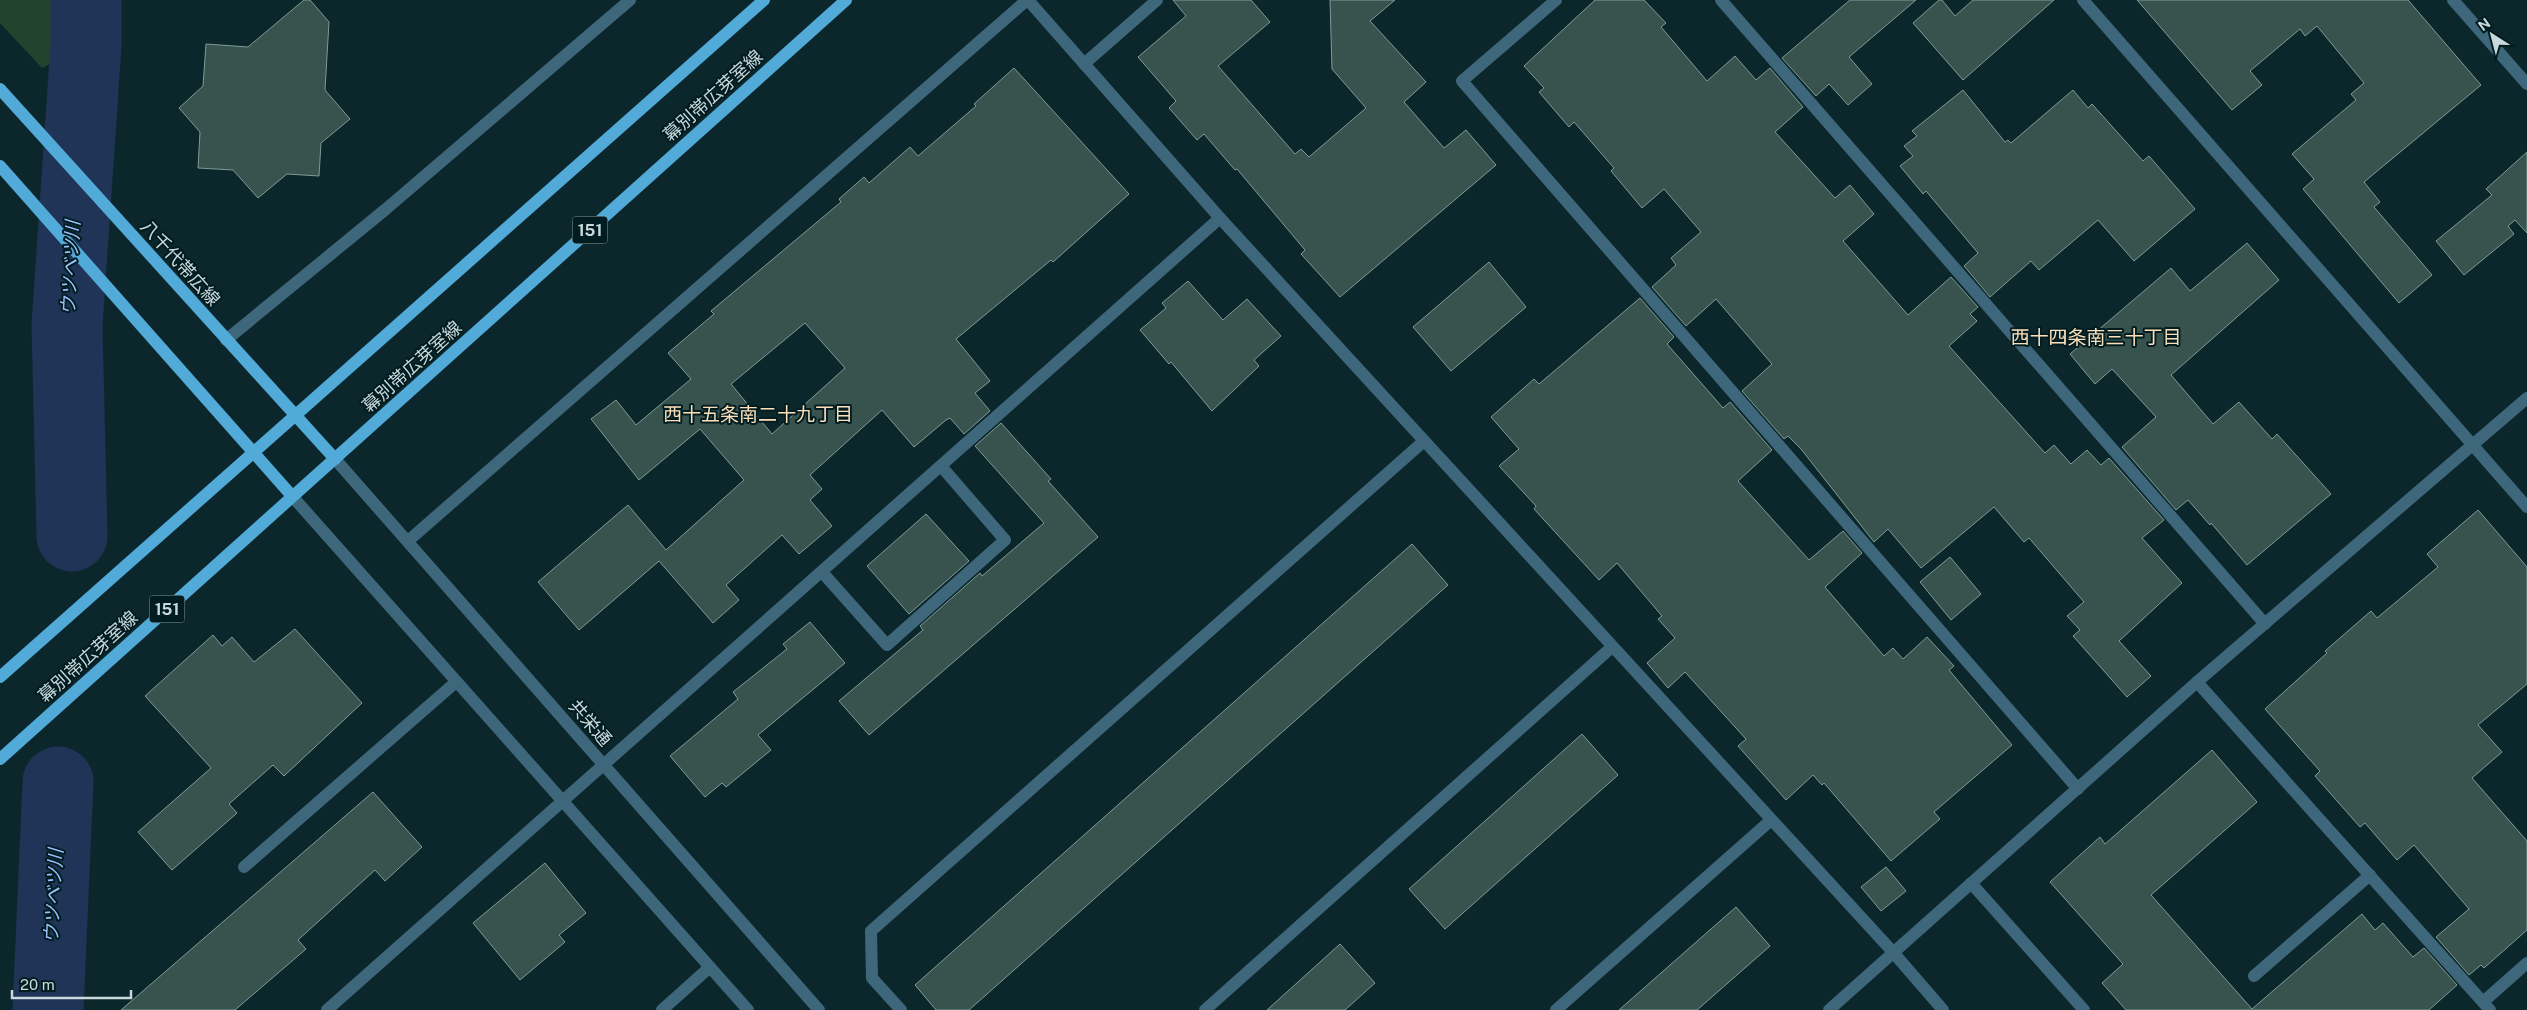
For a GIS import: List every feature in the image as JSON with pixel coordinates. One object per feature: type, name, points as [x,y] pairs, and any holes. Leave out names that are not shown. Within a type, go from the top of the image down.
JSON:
[{"type":"main road","points":[[0,677],[764,0]]},
{"type":"main road","name":"幕別帯広芽室線","points":[[0,759],[846,0]]},
{"type":"main road","name":"八千代帯広線","points":[[0,89],[294,416],[335,459]]},
{"type":"main road","points":[[0,166],[292,496]]},
{"type":"street","points":[[226,340],[394,202],[630,0]]},
{"type":"street","points":[[408,541],[1028,0],[1220,218],[1943,1010]]},
{"type":"street","points":[[1084,64],[1157,0]]},
{"type":"street","points":[[1556,0],[1462,81],[2078,789]]},
{"type":"street","points":[[1721,0],[2265,624]]},
{"type":"street","points":[[2083,0],[2472,447],[2527,507]]},
{"type":"street","points":[[2453,0],[2527,84]]},
{"type":"street","points":[[327,1010],[1220,218]]},
{"type":"street","points":[[1829,1010],[2198,682],[2527,398]]},
{"type":"street","points":[[901,1010],[872,978],[871,931],[1424,441]]},
{"type":"street","name":"共栄通","points":[[335,459],[819,1010]]},
{"type":"street","points":[[822,572],[887,645],[1005,540],[941,466]]},
{"type":"street","points":[[292,496],[562,803],[748,1010]]},
{"type":"street","points":[[1205,1010],[1612,647]]},
{"type":"street","points":[[244,867],[456,682]]},
{"type":"street","points":[[2198,682],[2487,1006],[2527,963]]},
{"type":"street","points":[[1556,1010],[1770,821]]},
{"type":"street","points":[[2254,976],[2370,875]]},
{"type":"street","points":[[1971,883],[2084,1010]]},
{"type":"street","points":[[662,1010],[710,968]]},
{"type":"green space","points":[[0,0],[78,0],[86,45],[42,68],[0,23]]},
{"type":"building","points":[[304,0],[310,0],[329,22],[325,90],[350,119],[321,143],[319,176],[287,174],[258,198],[233,170],[198,168],[200,132],[179,108],[203,86],[206,44],[248,47]]},
{"type":"building","points":[[1173,0],[1251,0],[1270,22],[1218,66],[1295,154],[1301,149],[1309,157],[1366,108],[1332,69],[1330,0],[1395,0],[1370,21],[1426,82],[1404,102],[1444,148],[1466,130],[1496,165],[1340,297],[1301,254],[1305,250],[1237,169],[1235,170],[1204,134],[1197,140],[1169,108],[1176,101],[1138,57],[1186,16]]},
{"type":"building","points":[[1595,0],[1644,0],[1666,23],[1661,27],[1707,81],[1735,56],[1756,80],[1770,68],[1803,107],[1775,132],[1835,198],[1850,185],[1874,214],[1843,241],[1908,315],[1951,277],[1978,307],[1970,314],[1977,321],[1949,346],[2045,453],[2054,445],[2071,464],[2087,450],[2101,465],[2109,458],[2164,520],[2142,538],[2182,583],[2119,641],[2151,676],[2127,697],[2073,636],[2080,630],[2067,616],[2084,602],[2029,538],[2024,542],[1994,507],[1921,568],[1888,529],[1874,542],[1801,449],[1788,436],[1784,439],[1742,391],[1772,364],[1716,299],[1686,326],[1652,287],[1676,265],[1671,258],[1701,232],[1664,189],[1642,208],[1611,171],[1614,168],[1574,122],[1569,127],[1539,92],[1544,88],[1524,66]]},
{"type":"building","points":[[1850,0],[1916,0],[1849,57],[1872,84],[1848,105],[1829,84],[1816,96],[1782,58]]},
{"type":"building","points":[[1939,0],[1942,0],[1955,16],[1973,0],[2054,0],[1963,80],[1913,23]]},
{"type":"building","points":[[2137,0],[2408,0],[2481,85],[2364,182],[2380,202],[2374,207],[2432,275],[2399,303],[2303,189],[2314,179],[2292,154],[2356,100],[2351,94],[2364,83],[2317,26],[2305,36],[2300,29],[2250,71],[2262,85],[2232,110]]},
{"type":"building","points":[[1014,68],[1129,194],[1053,262],[1051,260],[956,339],[990,381],[975,393],[990,411],[964,434],[950,418],[914,447],[882,410],[810,475],[822,489],[810,500],[832,526],[799,554],[782,535],[726,585],[739,600],[713,623],[659,561],[579,630],[538,582],[628,505],[666,550],[744,480],[700,429],[639,480],[591,419],[616,400],[636,425],[691,379],[668,353],[714,314],[711,311],[841,202],[839,199],[864,177],[869,183],[910,147],[918,156],[976,106],[974,104]],"holes":[[[805,323],[845,368],[772,434],[731,384]]]},
{"type":"building","points":[[1963,90],[2005,142],[2008,140],[2011,143],[2073,90],[2088,108],[2092,104],[2143,161],[2149,156],[2195,209],[2134,261],[2098,220],[2039,270],[2031,261],[1990,297],[1964,266],[1978,253],[1926,191],[1923,194],[1900,166],[1913,156],[1904,146],[1917,136],[1912,131]]},
{"type":"building","points":[[2527,152],[2527,233],[2515,220],[2508,226],[2514,234],[2464,275],[2436,241],[2492,195],[2486,189]]},
{"type":"building","points":[[2247,243],[2279,280],[2171,375],[2213,424],[2239,402],[2272,439],[2277,434],[2331,494],[2247,565],[2211,523],[2210,525],[2188,500],[2176,510],[2122,447],[2156,417],[2112,369],[2095,384],[2070,354],[2171,268],[2190,291]]},
{"type":"building","points":[[1489,262],[1526,307],[1451,371],[1413,327]]},
{"type":"building","points":[[1188,281],[1223,320],[1247,299],[1281,336],[1254,360],[1259,366],[1212,411],[1171,362],[1169,364],[1140,330],[1166,308],[1162,303]]},
{"type":"building","points":[[1640,298],[1674,337],[1667,344],[1723,408],[1730,402],[1772,450],[1738,481],[1809,560],[1843,531],[1862,553],[1825,587],[1884,656],[1893,648],[1903,659],[1927,637],[1954,666],[1949,670],[2012,745],[1934,812],[1940,819],[1891,861],[1824,783],[1822,785],[1813,775],[1786,800],[1738,746],[1746,739],[1685,672],[1668,688],[1647,663],[1675,638],[1658,619],[1662,616],[1617,563],[1599,580],[1534,509],[1536,506],[1499,466],[1519,449],[1491,417],[1534,379],[1539,384]]},
{"type":"building","points":[[1001,423],[1051,479],[1048,481],[1098,537],[869,735],[839,701],[923,630],[920,626],[980,573],[982,576],[1044,523],[975,446]]},
{"type":"building","points":[[2478,510],[2527,567],[2527,684],[2478,725],[2502,752],[2472,778],[2527,841],[2527,930],[2484,968],[2481,965],[2469,975],[2436,937],[2469,909],[2414,845],[2397,860],[2365,823],[2360,827],[2315,776],[2320,771],[2265,709],[2327,653],[2325,651],[2371,611],[2377,618],[2438,567],[2427,554]]},
{"type":"building","points":[[926,514],[969,561],[909,614],[867,566]]},
{"type":"building","points":[[1412,544],[1448,585],[969,1010],[936,1010],[915,985]]},
{"type":"building","points":[[1950,557],[1981,594],[1951,620],[1920,582]]},
{"type":"building","points":[[810,622],[845,663],[758,735],[771,750],[726,787],[722,783],[705,797],[670,756],[738,699],[733,692],[787,649],[783,644]]},
{"type":"building","points":[[295,629],[362,703],[284,776],[273,765],[229,804],[237,813],[172,870],[138,832],[211,768],[145,696],[213,635],[222,646],[232,637],[254,662]]},
{"type":"building","points":[[1582,734],[1618,775],[1445,929],[1409,889]]},
{"type":"building","points":[[2212,750],[2257,802],[2151,895],[2252,1009],[2362,914],[2375,930],[2383,923],[2413,957],[2424,948],[2457,985],[2429,1010],[2126,1010],[2102,983],[2123,964],[2050,882],[2100,837],[2105,844]]},
{"type":"building","points":[[373,792],[422,847],[385,881],[375,870],[298,940],[306,949],[235,1010],[121,1010]]},
{"type":"building","points":[[545,863],[586,913],[559,935],[565,942],[520,980],[473,923]]},
{"type":"building","points":[[1886,867],[1906,891],[1881,911],[1861,887]]},
{"type":"building","points":[[1736,907],[1770,946],[1697,1010],[1619,1010]]},
{"type":"building","points":[[1340,944],[1375,983],[1345,1010],[1267,1010]]},
{"type":"waterway","name":"ウツベツ川","points":[[72,536],[67,325],[86,45],[86,0]]},
{"type":"waterway","name":"ウツベツ川","points":[[48,1010],[58,782]]},
{"type":"district","name":"西十四条南三十丁目","points":[[2096,337]]},
{"type":"district","name":"西十五条南二十九丁目","points":[[758,414]]}]
